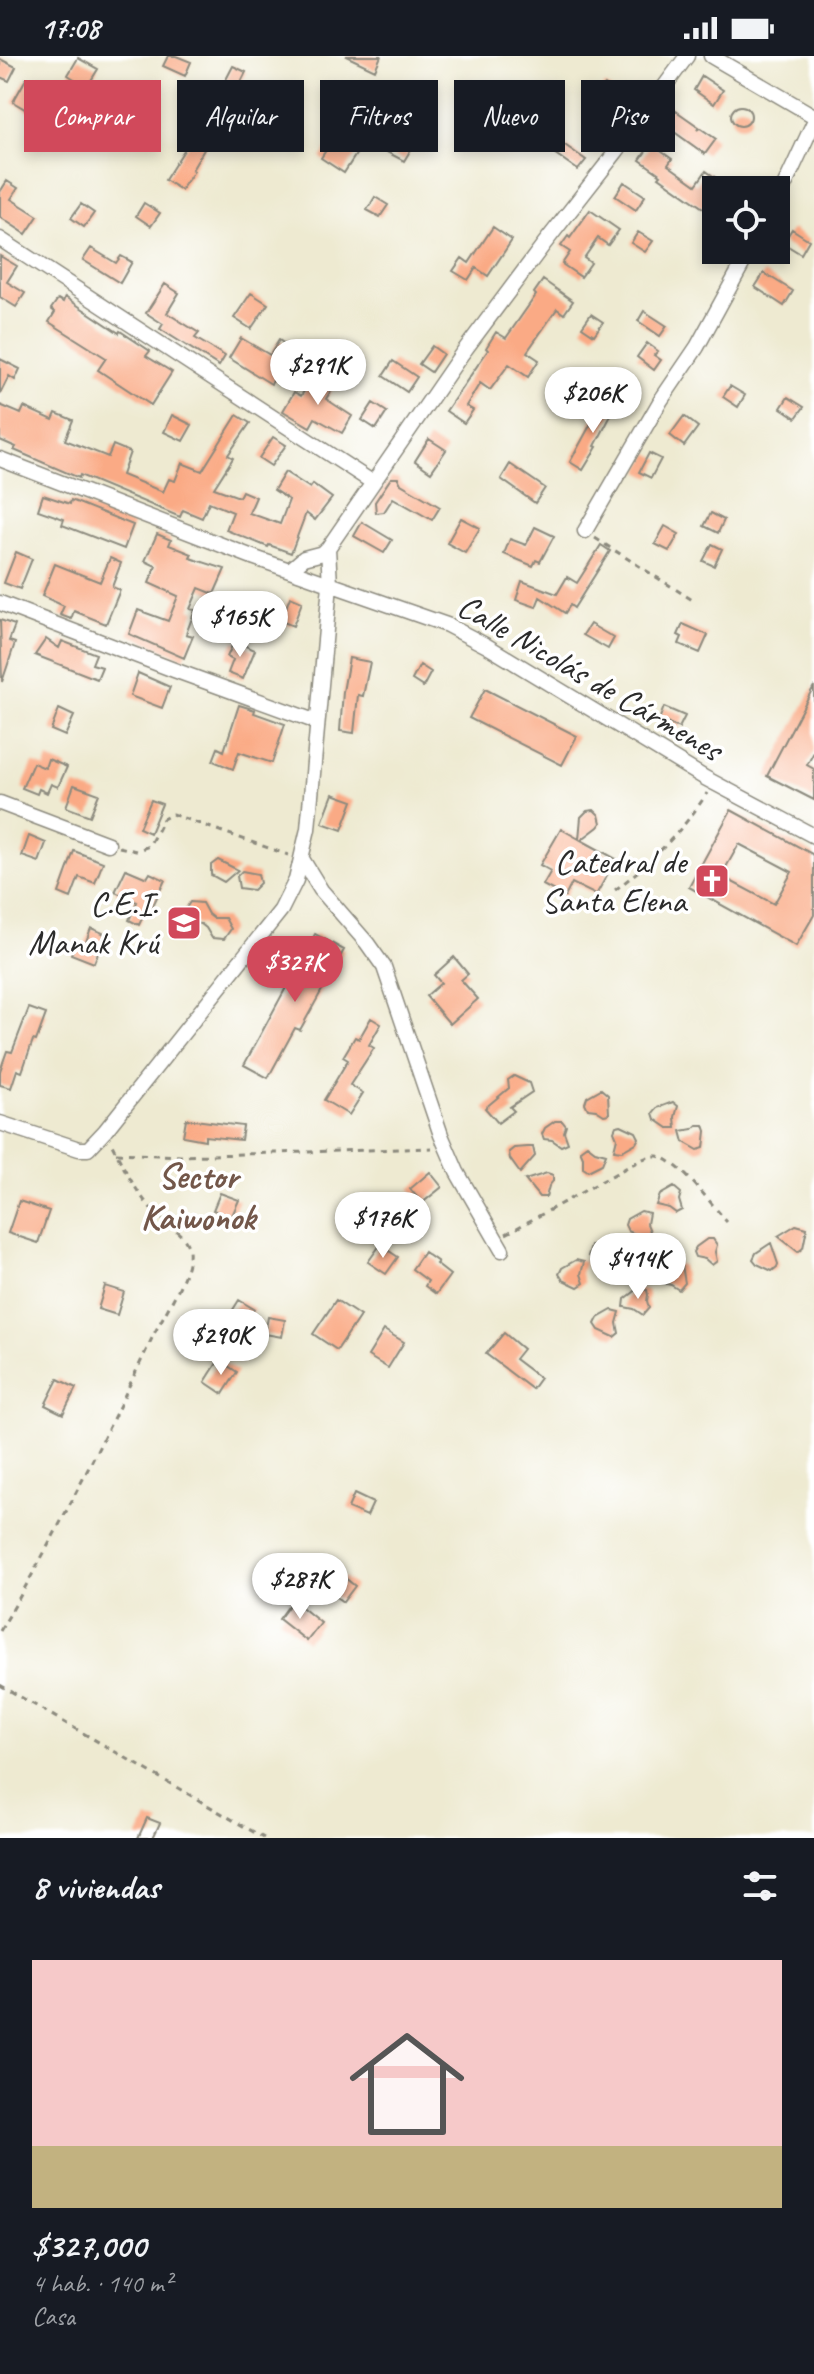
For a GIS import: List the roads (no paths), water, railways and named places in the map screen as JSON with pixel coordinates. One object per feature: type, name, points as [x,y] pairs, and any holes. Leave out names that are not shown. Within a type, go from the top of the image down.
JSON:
[{"type":"street","points":[[290,570],[304,558],[323,553],[328,548],[461,355],[687,56]]},
{"type":"street","points":[[711,56],[814,116]]},
{"type":"street","points":[[789,176],[814,122]]},
{"type":"street","points":[[0,239],[372,482]]},
{"type":"street","points":[[585,531],[661,400],[697,347],[742,264]]},
{"type":"street","name":"Calle Nicolás de Cármenes","points":[[0,459],[330,585],[447,625],[714,783],[814,836]]},
{"type":"street","points":[[0,1123],[88,1149],[267,929],[289,895],[302,859],[313,791],[330,585],[328,548]]},
{"type":"street","points":[[0,603],[317,722]]},
{"type":"street","points":[[0,803],[108,844]]},
{"type":"street","points":[[302,859],[321,890],[384,967],[446,1148],[499,1245]]},
{"type":"place","name":"Catedral de Santa Elena","points":[[712,881]]},
{"type":"place","name":"C.E.I. Manak Krú","points":[[184,923]]},
{"type":"district","name":"Sector Kaiwonok","points":[[198,1196]]}]
